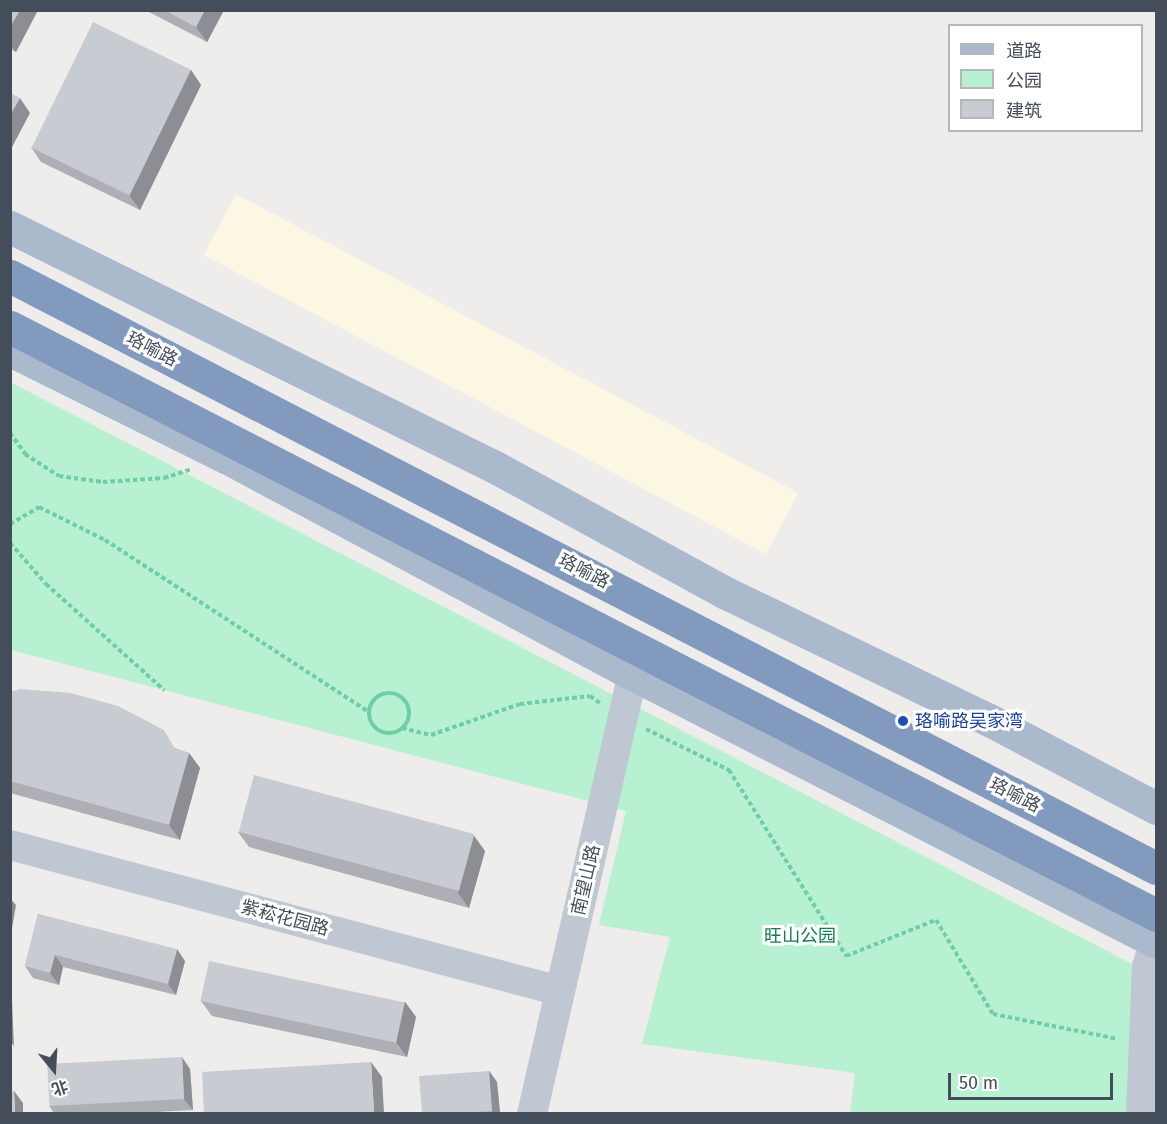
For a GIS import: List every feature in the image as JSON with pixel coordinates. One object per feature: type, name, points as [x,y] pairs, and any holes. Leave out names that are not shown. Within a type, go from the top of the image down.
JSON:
[{"type":"highway","name":"珞喻路","points":[[10,276],[1156,868]]},
{"type":"highway","points":[[10,327],[1156,934]]},
{"type":"main road","points":[[10,226],[495,467],[726,593],[991,721],[1156,808]]},
{"type":"main road","points":[[10,350],[636,660]]},
{"type":"street","name":"南望山路","points":[[532,1113],[636,660]]},
{"type":"street","name":"紫菘花园路","points":[[10,844],[560,991]]},
{"type":"street","points":[[1140,1113],[1147,967],[1156,934]]},
{"type":"path","points":[[10,433],[25,454],[59,476],[103,482],[164,478],[226,457]]},
{"type":"path","points":[[10,524],[39,507],[105,540],[369,712]]},
{"type":"path","points":[[10,543],[46,584],[165,690]]},
{"type":"path","points":[[402,728],[408,709],[401,697],[380,695],[369,712],[370,721],[379,731],[392,733],[402,728],[431,735],[520,704],[590,696],[623,718],[729,770],[846,956],[936,920],[993,1014],[1143,1044]]},
{"type":"shaded area","points":[[236,194],[798,493],[766,554],[204,255]]},
{"type":"green space","name":"旺山公园","points":[[10,382],[1138,967],[1126,1113],[850,1113],[855,1073],[642,1044],[670,937],[599,925],[626,811],[11,650]]},
{"type":"building","points":[[10,10],[20,10],[10,27]]},
{"type":"building","points":[[164,10],[205,10],[196,27]]},
{"type":"building","points":[[93,22],[191,70],[130,196],[32,148]]},
{"type":"building","points":[[10,93],[20,98],[10,115]]},
{"type":"building","points":[[20,689],[71,693],[118,706],[164,730],[175,749],[189,753],[169,825],[10,781],[10,692]]},
{"type":"building","points":[[254,775],[474,834],[459,891],[239,832]]},
{"type":"building","points":[[38,914],[177,949],[168,984],[55,955],[50,973],[25,966]]},
{"type":"building","points":[[209,961],[405,1003],[396,1043],[200,1001]]},
{"type":"building","points":[[182,1057],[184,1099],[49,1106],[47,1064]]},
{"type":"building","points":[[371,1062],[374,1112],[204,1113],[202,1072]]},
{"type":"building","points":[[489,1071],[492,1111],[422,1113],[419,1076]]},
{"type":"building","points":[[10,1091],[14,1091],[15,1113],[10,1113]]},
{"type":"place","name":"珞喻路吴家湾","points":[[903,721]]}]
